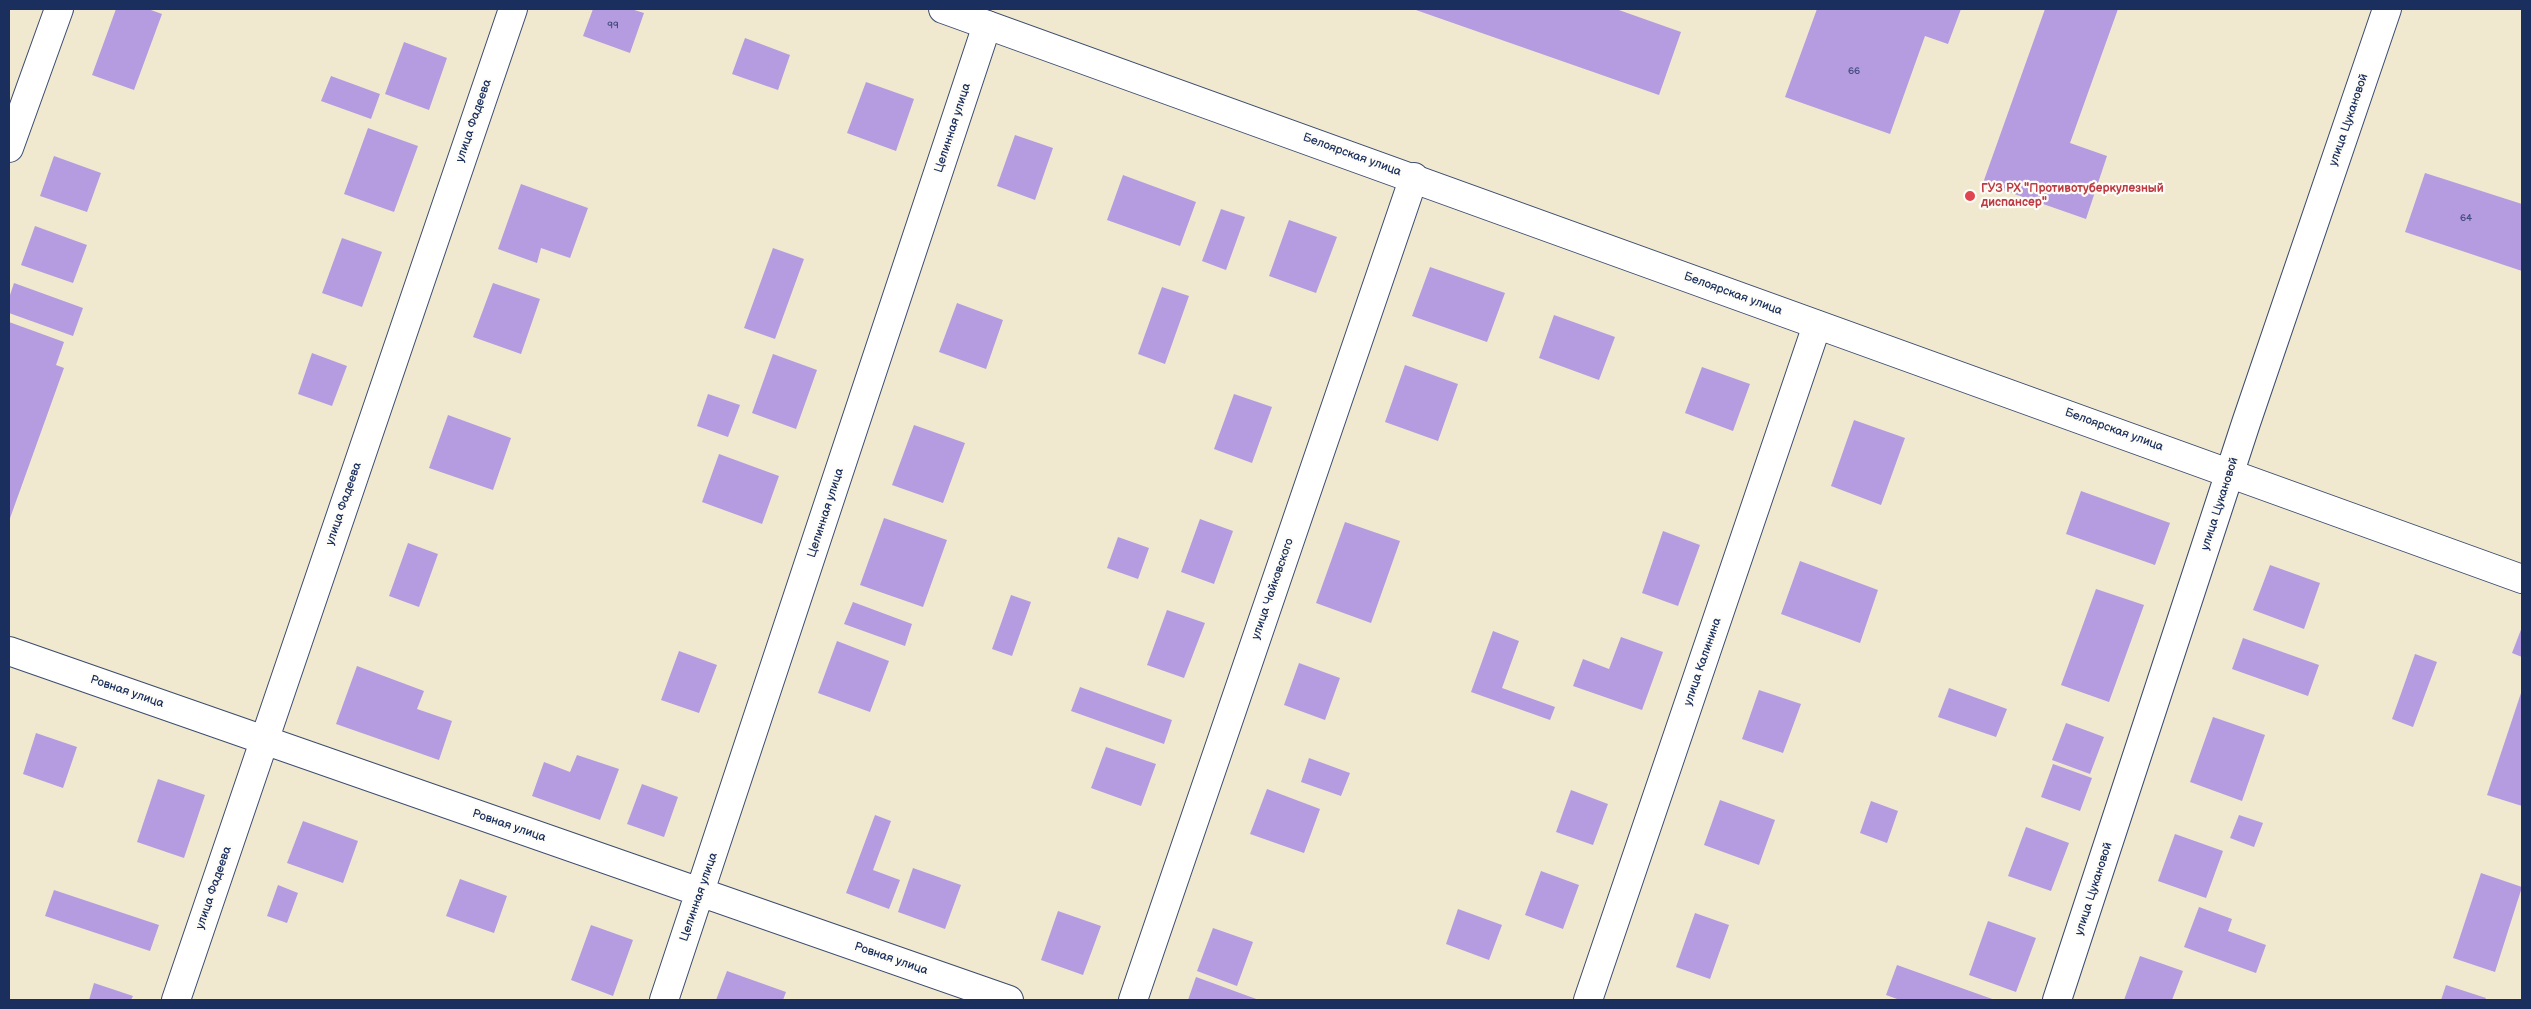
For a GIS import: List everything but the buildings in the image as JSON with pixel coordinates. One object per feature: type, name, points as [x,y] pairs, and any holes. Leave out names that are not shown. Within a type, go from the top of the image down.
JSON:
[{"type":"street","points":[[9,148],[59,9]]},
{"type":"street","name":"улица Фадеева","points":[[176,1000],[513,9]]},
{"type":"street","name":"Белоярская улица","points":[[943,9],[1414,177],[2522,578]]},
{"type":"street","name":"улица Цукановой","points":[[2057,1000],[2230,472],[2387,9]]},
{"type":"street","name":"Целинная улица","points":[[664,1000],[987,25]]},
{"type":"street","name":"улица Чайковского","points":[[1133,1000],[1414,177]]},
{"type":"street","name":"улица Калинина","points":[[1588,1000],[1817,324]]},
{"type":"street","name":"Ровная улица","points":[[9,651],[1009,1000]]},
{"type":"place","name":"ГУЗ РХ \"Противотуберкулезный диспансер\"","points":[[1970,196]]}]
